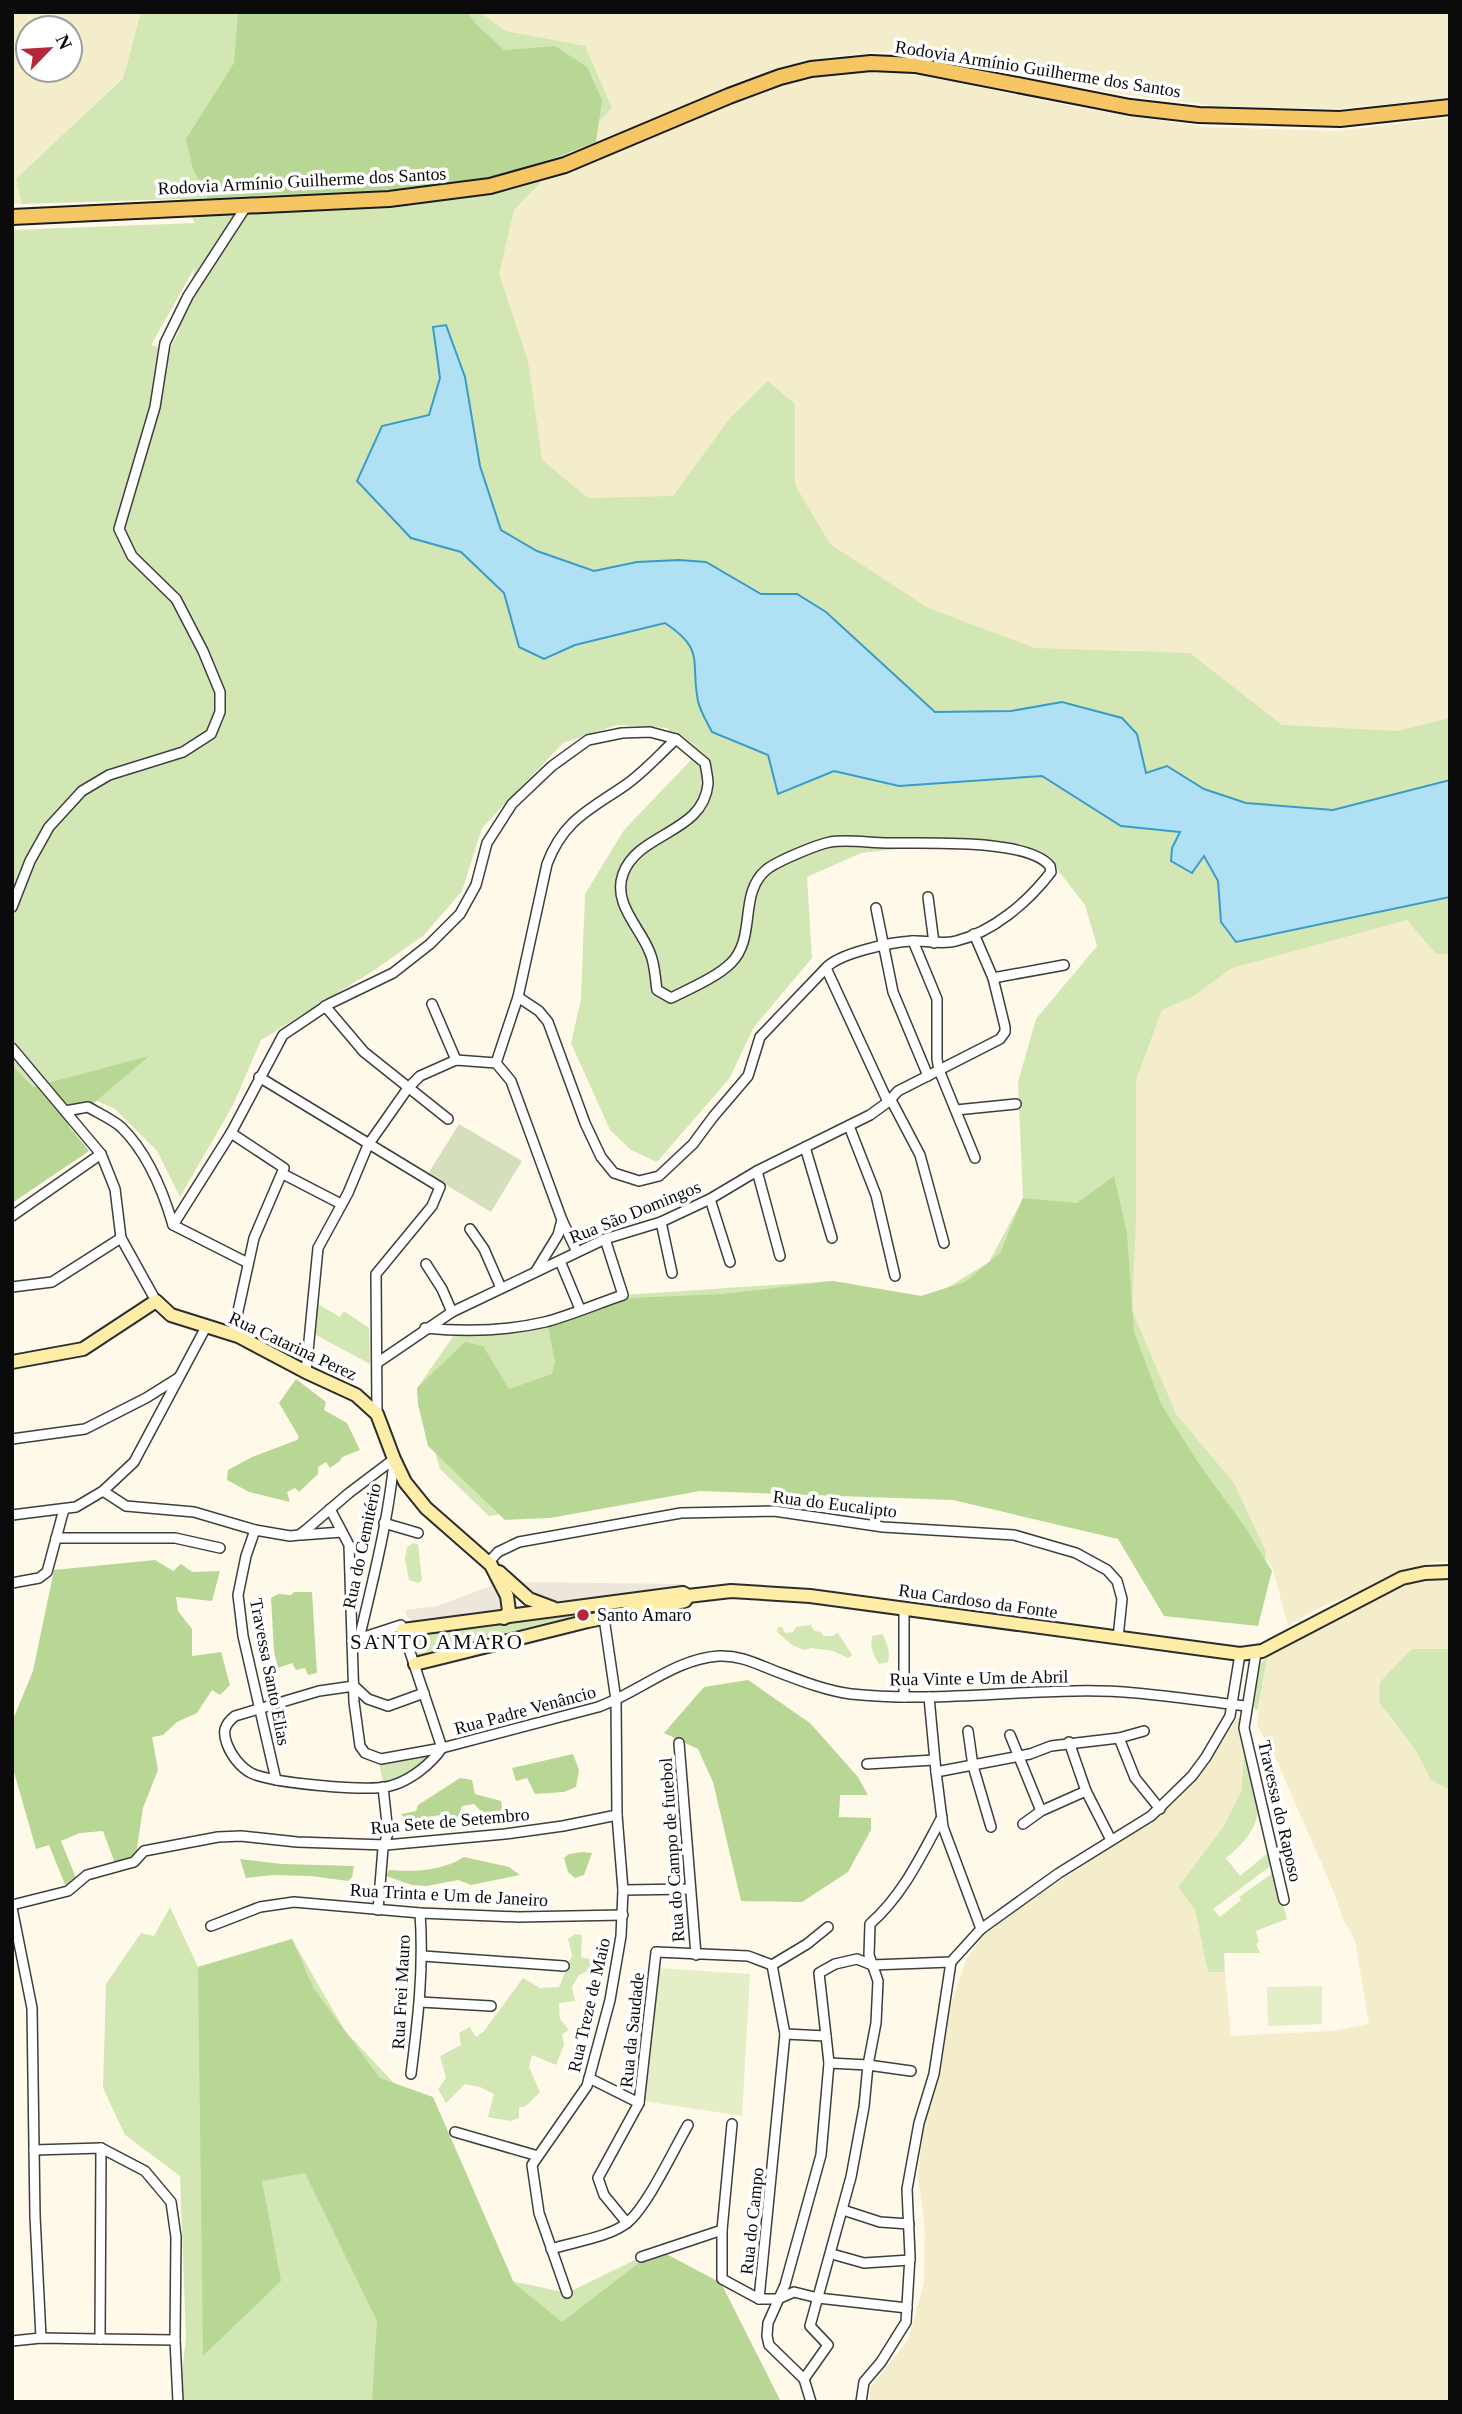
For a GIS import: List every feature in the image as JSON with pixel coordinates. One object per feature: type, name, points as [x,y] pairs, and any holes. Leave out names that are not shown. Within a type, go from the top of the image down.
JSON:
[{"type":"main road","name":"Rodovia Armínio Guilherme dos Santos","points":[[12,217],[389,199],[490,186],[565,165],[729,96],[780,78],[811,69],[871,63],[915,65],[1117,104],[1199,115],[1340,119],[1450,107]]},
{"type":"main road","name":"Rua Catarina Perez","points":[[156,1301],[171,1315],[233,1334],[356,1395],[377,1414]]},
{"type":"main road","points":[[12,1362],[83,1349],[156,1301]]},
{"type":"main road","points":[[377,1414],[405,1482],[426,1508],[529,1599],[564,1609]]},
{"type":"main road","points":[[490,1564],[509,1601],[509,1611],[504,1618]]},
{"type":"main road","points":[[1259,1652],[1402,1578],[1425,1573],[1450,1572]]},
{"type":"main road","name":"Rua Cardoso da Fonte","points":[[403,1630],[683,1593],[688,1596],[731,1591],[771,1592],[1240,1654],[1259,1652]]},
{"type":"main road","name":"Rua Cardoso da Fonte","points":[[415,1664],[604,1618],[687,1601],[688,1596]]},
{"type":"main road","points":[[602,1604],[604,1618]]},
{"type":"street","points":[[12,907],[30,861],[49,827],[82,791],[109,775],[183,752],[211,734],[220,712],[220,692],[203,651],[176,599],[132,556],[119,529],[155,407],[166,343],[188,296],[247,204]]},
{"type":"street","points":[[173,1225],[231,1133],[283,1035],[325,1006],[393,973],[430,944],[460,915],[476,885],[487,843],[512,804],[552,766],[588,740],[622,733],[650,732],[676,739],[705,763],[708,784],[700,810],[638,853],[623,875],[622,899],[650,953],[657,990],[671,998],[691,989],[732,962],[741,945],[748,921],[751,891],[764,872],[780,862],[832,842],[993,847],[1020,851],[1048,862],[1051,873],[1034,892],[993,924],[958,941],[913,941],[846,955],[836,960],[760,1037],[748,1076],[693,1144],[659,1176],[639,1181],[614,1173],[601,1157],[585,1124],[548,1022],[539,1010],[518,997]]},
{"type":"street","points":[[496,1063],[518,997],[547,864],[554,845],[565,828],[592,806],[629,782],[676,739]]},
{"type":"street","points":[[928,897],[934,943]]},
{"type":"street","points":[[876,908],[894,992],[928,1076]]},
{"type":"street","points":[[974,934],[993,978],[1064,965]]},
{"type":"street","points":[[913,941],[937,999],[939,1070],[975,1158]]},
{"type":"street","points":[[826,968],[889,1101],[920,1155],[944,1242]]},
{"type":"street","name":"Rua São Domingos","points":[[377,1363],[452,1312],[605,1239],[661,1222],[710,1199],[757,1171],[849,1126],[889,1101],[898,1091],[1003,1036],[1005,1027],[993,978]]},
{"type":"street","points":[[432,1004],[456,1059]]},
{"type":"street","points":[[325,1006],[365,1052],[448,1119]]},
{"type":"street","name":"Rua Catarina Perez","points":[[12,1048],[101,1154],[115,1189],[121,1238],[156,1301]]},
{"type":"street","points":[[306,1372],[318,1248],[348,1193],[368,1145],[408,1088],[420,1076],[456,1059],[496,1063],[512,1081],[562,1220],[577,1252]]},
{"type":"street","points":[[260,1077],[440,1187],[432,1206],[376,1274],[377,1414]]},
{"type":"street","points":[[956,1110],[1016,1104]]},
{"type":"street","points":[[65,1111],[88,1107],[120,1127],[146,1159],[173,1225],[248,1263]]},
{"type":"street","points":[[849,1126],[876,1195],[895,1276]]},
{"type":"street","points":[[231,1133],[284,1168],[254,1238],[233,1334]]},
{"type":"street","points":[[805,1147],[832,1238]]},
{"type":"street","points":[[12,1216],[101,1154]]},
{"type":"street","points":[[757,1171],[780,1256]]},
{"type":"street","points":[[283,1174],[341,1204]]},
{"type":"street","points":[[710,1199],[730,1262]]},
{"type":"street","points":[[536,1272],[558,1235],[562,1220]]},
{"type":"street","points":[[661,1222],[672,1273]]},
{"type":"street","points":[[470,1229],[484,1249],[501,1288]]},
{"type":"street","points":[[12,1287],[52,1282],[121,1238]]},
{"type":"street","points":[[425,1328],[457,1331],[519,1326],[547,1321],[623,1295],[605,1239]]},
{"type":"street","points":[[560,1261],[580,1309]]},
{"type":"street","points":[[426,1265],[442,1289],[452,1312]]},
{"type":"street","points":[[12,1516],[76,1507],[103,1491],[134,1462],[206,1327]]},
{"type":"street","points":[[12,1439],[85,1429],[180,1377]]},
{"type":"street","points":[[299,1535],[394,1460]]},
{"type":"street","name":"Rua do Cemitério","points":[[355,1640],[391,1496],[394,1460]]},
{"type":"street","points":[[103,1491],[126,1506],[194,1512],[255,1530],[290,1536],[342,1532]]},
{"type":"street","points":[[12,1583],[39,1578],[47,1572],[64,1508]]},
{"type":"street","points":[[330,1508],[349,1545],[355,1640],[354,1686],[368,1699],[388,1706],[424,1693],[403,1630]]},
{"type":"street","name":"Rua do Eucalipto","points":[[490,1564],[498,1552],[519,1542],[681,1513],[774,1511],[883,1527],[1014,1535],[1076,1553],[1107,1570],[1117,1581],[1122,1599],[1118,1638]]},
{"type":"street","points":[[384,1523],[418,1533]]},
{"type":"street","name":"Travessa Santo Elias","points":[[255,1530],[246,1556],[238,1595],[243,1636],[276,1780]]},
{"type":"street","points":[[56,1538],[175,1538],[220,1548]]},
{"type":"street","points":[[904,1609],[904,1697]]},
{"type":"street","name":"Rua Treze de Maio","points":[[567,2293],[539,2213],[532,2165],[587,2086],[610,2000],[623,1914],[617,1815],[616,1700],[604,1618]]},
{"type":"street","name":"Rua Cardoso da Fonte","points":[[355,1640],[401,1625],[403,1630]]},
{"type":"street","points":[[1247,1706],[1259,1652]]},
{"type":"street","points":[[861,2402],[864,2382],[881,2362],[906,2322],[910,2260],[907,2189],[919,2123],[934,2074],[951,1962],[981,1929],[1059,1873],[1131,1830],[1160,1809],[1192,1776],[1230,1716],[1240,1654]]},
{"type":"street","name":"Rua Vinte e Um de Abril","points":[[616,1700],[668,1670],[719,1656],[749,1660],[848,1694],[929,1698],[1076,1691],[1170,1696],[1247,1706]]},
{"type":"street","points":[[259,1707],[319,1691],[354,1686]]},
{"type":"street","name":"Rua Padre Venâncio","points":[[354,1686],[360,1746],[365,1753],[381,1759],[442,1748],[616,1700]]},
{"type":"street","name":"Rua Padre Venâncio","points":[[424,1693],[442,1748]]},
{"type":"street","points":[[929,1698],[943,1827],[981,1929]]},
{"type":"street","name":"Travessa do Raposo","points":[[1247,1706],[1244,1728],[1284,1900]]},
{"type":"street","name":"Rua Padre Venâncio","points":[[259,1707],[227,1722],[224,1731],[226,1740],[233,1756],[248,1772],[276,1780],[383,1787],[400,1783],[429,1762],[442,1748]]},
{"type":"street","points":[[968,1731],[973,1766],[991,1827]]},
{"type":"street","points":[[936,1772],[973,1766],[1069,1742],[1119,1738],[1144,1731]]},
{"type":"street","points":[[1010,1735],[1041,1811]]},
{"type":"street","points":[[1119,1738],[1135,1777],[1160,1809]]},
{"type":"street","points":[[1069,1742],[1086,1791],[1111,1840]]},
{"type":"street","name":"Rua do Campo de futebol","points":[[679,1743],[696,1955]]},
{"type":"street","points":[[867,1764],[934,1760]]},
{"type":"street","points":[[378,1910],[383,1848],[388,1833],[383,1787]]},
{"type":"street","points":[[1023,1824],[1041,1811],[1086,1791]]},
{"type":"street","name":"Rua Sete de Setembro","points":[[12,1906],[68,1891],[87,1875],[134,1862],[144,1851],[218,1837],[242,1836],[297,1842],[386,1845],[505,1834],[617,1815]]},
{"type":"street","points":[[804,2379],[828,2345],[810,2326],[843,2210],[864,2107],[876,2023],[878,1981],[869,1955],[870,1924],[890,1907],[942,1817]]},
{"type":"street","points":[[623,1890],[690,1889]]},
{"type":"street","name":"Rua Trinta e Um de Janeiro","points":[[211,1926],[275,1904],[314,1903],[420,1913],[517,1917],[623,1914]]},
{"type":"street","points":[[12,1906],[32,2008],[41,2338]]},
{"type":"street","name":"Rua Frei Mauro","points":[[411,2074],[423,1956],[420,1913]]},
{"type":"street","points":[[696,1955],[748,1956],[772,1965],[807,1944],[828,1927]]},
{"type":"street","name":"Rua da Saudade","points":[[627,2223],[604,2195],[598,2178],[639,2103],[656,1951],[696,1955]]},
{"type":"street","points":[[423,1956],[565,1966]]},
{"type":"street","points":[[811,2402],[804,2379],[769,2345],[767,2336],[768,2323],[785,2285],[821,2155],[829,2063],[819,1973],[835,1964],[857,1959],[872,1965],[951,1962]]},
{"type":"street","name":"Rua do Campo","points":[[760,2299],[785,2034],[772,1965]]},
{"type":"street","points":[[420,2002],[491,2006]]},
{"type":"street","points":[[785,2034],[827,2036]]},
{"type":"street","points":[[829,2063],[911,2071]]},
{"type":"street","points":[[589,2078],[639,2103]]},
{"type":"street","points":[[733,2124],[722,2231],[722,2279],[760,2299],[778,2299],[794,2292],[818,2298],[907,2308]]},
{"type":"street","points":[[551,2249],[603,2234],[627,2223],[639,2209],[688,2125]]},
{"type":"street","points":[[456,2132],[538,2156]]},
{"type":"street","points":[[34,2150],[101,2148],[145,2171],[171,2202],[176,2237],[175,2340],[178,2402]]},
{"type":"street","points":[[100,2339],[101,2148]]},
{"type":"street","points":[[843,2210],[880,2222],[909,2224]]},
{"type":"street","points":[[641,2257],[722,2231]]},
{"type":"street","points":[[832,2254],[864,2263],[910,2260]]},
{"type":"street","points":[[12,2341],[41,2338],[175,2340]]},
{"type":"shaded area","points":[[12,12],[141,12],[123,77],[17,179],[22,204],[12,204]]},
{"type":"shaded area","points":[[471,12],[1450,12],[1450,98],[1337,109],[1215,106],[1115,93],[899,51],[830,57],[789,65],[596,142],[602,100],[504,50]]},
{"type":"shaded area","points":[[899,71],[1081,108],[1205,127],[1337,131],[1450,117],[1450,749],[1311,783],[1052,681],[705,507],[538,503],[482,207],[499,194],[567,173],[757,93],[809,77]]},
{"type":"shaded area","points":[[1408,920],[1436,954],[1450,954],[1450,1562],[1433,1562],[1323,1606],[1288,1626],[1273,1570],[1246,1526],[1199,1464],[1134,1332],[1127,1233],[1125,1108],[1162,1010],[1194,996],[1232,968],[1300,945]]},
{"type":"shaded area","points":[[488,1572],[504,1603],[504,1609],[500,1613],[414,1623],[407,1616],[405,1610],[437,1606],[491,1586]]},
{"type":"shaded area","points":[[1450,1573],[1450,1649],[1387,1714],[1416,1751],[1431,1780],[1450,1790],[1450,2402],[870,2402],[870,2388],[908,2340],[924,2283],[925,2229],[918,2176],[924,2121],[940,2078],[949,2008],[967,1958],[986,1932],[1110,1847],[1150,1823],[1189,1788],[1237,1718],[1243,1718],[1245,1745],[1241,1792],[1224,1826],[1178,1887],[1195,1910],[1208,1972],[1225,1972],[1231,2036],[1333,2031],[1369,2024],[1355,1940],[1343,1919],[1275,1757],[1257,1725],[1267,1658],[1263,1652],[1395,1581]]},
{"type":"shaded area","points":[[518,1582],[684,1584],[684,1590],[563,1605],[539,1601]]},
{"type":"green space","points":[[141,12],[480,12],[505,31],[585,46],[612,108],[514,210],[499,274],[528,361],[542,460],[588,498],[673,496],[730,418],[768,381],[795,404],[795,485],[830,544],[928,608],[1035,648],[1190,653],[1282,725],[1397,731],[1450,718],[1450,954],[1436,954],[1407,920],[1232,968],[1194,996],[1162,1010],[1136,1080],[1136,1222],[1132,1310],[1176,1414],[1234,1483],[1266,1552],[1260,1616],[1166,1581],[1092,1507],[682,1485],[489,1516],[440,1469],[417,1388],[457,1331],[519,1326],[623,1295],[833,1281],[921,1296],[945,1289],[989,1262],[1023,1198],[1018,1082],[1036,1019],[1097,946],[1085,905],[1050,860],[964,842],[861,853],[807,877],[812,958],[754,1027],[729,1079],[657,1162],[631,1150],[610,1130],[571,1043],[581,999],[585,894],[624,830],[691,760],[667,728],[617,725],[563,743],[482,828],[462,891],[424,935],[373,971],[261,1040],[233,1105],[180,1197],[157,1151],[115,1109],[68,1088],[33,1087],[12,1065],[12,230],[195,223],[180,199],[22,204],[16,179],[123,78]],"holes":[[[195,267],[178,333],[169,350],[151,345]]]},
{"type":"green space","points":[[238,12],[467,12],[504,50],[555,46],[587,67],[602,100],[596,142],[520,169],[482,179],[442,185],[208,198],[193,169],[186,139],[234,63]]},
{"type":"green space","points":[[149,1056],[68,1125],[89,1151],[12,1203],[12,1065],[33,1087]]},
{"type":"green space","points":[[459,1124],[522,1161],[491,1212],[428,1174]]},
{"type":"green space","points":[[1114,1176],[1127,1233],[1134,1332],[1161,1404],[1272,1571],[1258,1626],[1164,1616],[1118,1539],[953,1500],[700,1491],[550,1518],[505,1520],[428,1446],[417,1388],[465,1342],[483,1346],[509,1389],[552,1374],[555,1362],[547,1321],[609,1299],[723,1294],[833,1281],[921,1296],[965,1282],[1000,1253],[1023,1198],[1077,1203]]},
{"type":"green space","points":[[316,1303],[340,1317],[344,1311],[369,1328],[370,1364],[305,1329]]},
{"type":"green space","points":[[296,1379],[326,1402],[324,1410],[347,1423],[360,1450],[342,1457],[330,1468],[326,1462],[318,1467],[318,1474],[299,1492],[295,1488],[287,1492],[290,1502],[249,1492],[227,1480],[228,1470],[252,1457],[297,1440],[299,1437],[279,1403]]},
{"type":"green space","points":[[413,1543],[418,1544],[422,1580],[418,1583],[409,1580],[405,1559],[407,1547]]},
{"type":"green space","points":[[155,1560],[173,1571],[181,1564],[192,1572],[220,1571],[212,1601],[176,1597],[178,1611],[192,1629],[192,1656],[221,1652],[230,1685],[220,1695],[212,1690],[197,1713],[177,1722],[163,1735],[152,1737],[158,1770],[143,1808],[135,1861],[116,1866],[103,1831],[80,1833],[61,1841],[78,1883],[66,1887],[49,1845],[36,1849],[12,1765],[12,1722],[33,1671],[54,1570]]},
{"type":"green space","points":[[294,1592],[312,1592],[317,1673],[308,1675],[305,1668],[296,1670],[292,1663],[278,1668],[274,1651],[271,1598],[278,1594],[291,1595]]},
{"type":"green space","points":[[588,1611],[589,1615],[418,1657],[411,1638],[413,1633]]},
{"type":"green space","points":[[811,1625],[814,1631],[821,1632],[823,1636],[838,1633],[852,1655],[848,1658],[833,1651],[812,1648],[804,1650],[792,1645],[777,1632],[778,1627],[782,1627],[785,1633],[793,1632],[796,1627]]},
{"type":"green space","points":[[883,1634],[889,1658],[888,1662],[879,1664],[872,1651],[872,1636]]},
{"type":"green space","points":[[1412,1649],[1450,1649],[1450,1790],[1431,1780],[1416,1751],[1379,1702],[1380,1682]]},
{"type":"green space","points":[[1267,1658],[1258,1711],[1253,1702],[1254,1680],[1259,1667]]},
{"type":"green space","points":[[748,1680],[810,1723],[858,1777],[868,1795],[840,1795],[839,1817],[871,1818],[871,1830],[848,1872],[802,1902],[741,1901],[713,1782],[698,1749],[664,1733],[704,1687]]},
{"type":"green space","points":[[1245,1745],[1257,1794],[1256,1819],[1241,1844],[1226,1858],[1240,1876],[1270,1851],[1273,1864],[1213,1909],[1220,1917],[1241,1900],[1239,1897],[1274,1872],[1287,1919],[1256,1931],[1259,1942],[1256,1944],[1260,1953],[1224,1953],[1225,1972],[1208,1972],[1195,1910],[1178,1887],[1224,1826],[1241,1792]]},
{"type":"green space","points":[[434,1752],[405,1776],[383,1783],[379,1763]]},
{"type":"green space","points":[[573,1754],[579,1770],[576,1787],[564,1792],[535,1794],[527,1778],[516,1781],[512,1768]]},
{"type":"green space","points":[[460,1778],[472,1780],[475,1794],[501,1801],[504,1816],[483,1813],[474,1804],[462,1806],[458,1818],[441,1815],[406,1820],[401,1814],[416,1811],[418,1805]]},
{"type":"green space","points":[[592,1853],[584,1875],[575,1878],[568,1872],[564,1858],[569,1854]]},
{"type":"green space","points":[[464,1857],[509,1867],[520,1875],[471,1885],[458,1880],[427,1886],[412,1885],[386,1876],[389,1870],[428,1870]]},
{"type":"green space","points":[[240,1859],[282,1864],[354,1866],[352,1877],[348,1881],[311,1876],[273,1875],[246,1878]]},
{"type":"green space","points":[[170,1907],[198,1967],[292,1939],[345,2031],[423,2114],[475,2273],[567,2293],[641,2257],[766,2402],[179,2402],[186,2337],[180,2176],[125,2135],[103,2088],[106,1984],[141,1933],[154,1936]]},
{"type":"green space","points":[[575,1934],[582,1935],[581,1957],[592,1960],[590,1970],[579,1975],[572,1987],[575,2001],[559,2003],[560,2019],[569,2030],[562,2034],[564,2045],[556,2065],[532,2055],[529,2067],[540,2092],[525,2107],[519,2107],[519,2118],[510,2121],[488,2117],[494,2094],[480,2087],[465,2084],[446,2103],[438,2089],[446,2078],[440,2056],[461,2045],[459,2033],[470,2027],[476,2037],[484,2031],[523,1978],[540,1988],[559,1987],[572,1955],[568,1939]]},
{"type":"green space","points":[[292,1939],[314,1989],[380,2078],[433,2097],[514,2283],[562,2322],[657,2249],[721,2283],[781,2402],[372,2402],[377,2321],[305,2173],[262,2181],[281,2281],[203,2356],[198,1967]]},
{"type":"green space","points":[[656,1968],[750,1974],[742,2116],[643,2101]]},
{"type":"green space","points":[[1322,1986],[1322,2024],[1268,2026],[1267,1987]]},
{"type":"water","points":[[446,325],[465,377],[480,466],[501,530],[537,551],[594,571],[637,562],[706,562],[761,594],[797,594],[826,612],[935,712],[1011,711],[1062,702],[1122,718],[1137,734],[1146,773],[1167,766],[1204,789],[1246,803],[1333,810],[1450,780],[1450,897],[1236,942],[1221,922],[1218,881],[1204,856],[1192,873],[1171,861],[1172,848],[1180,832],[1121,826],[1042,776],[899,786],[834,771],[778,794],[768,755],[712,732],[698,701],[691,649],[678,632],[665,623],[575,645],[544,659],[519,647],[504,593],[461,552],[411,538],[357,481],[382,426],[429,415],[440,378],[433,327]]},
{"type":"place","name":"Santo Amaro","points":[[583,1615]]},
{"type":"district","name":"SANTO AMARO","points":[[437,1642]]}]
